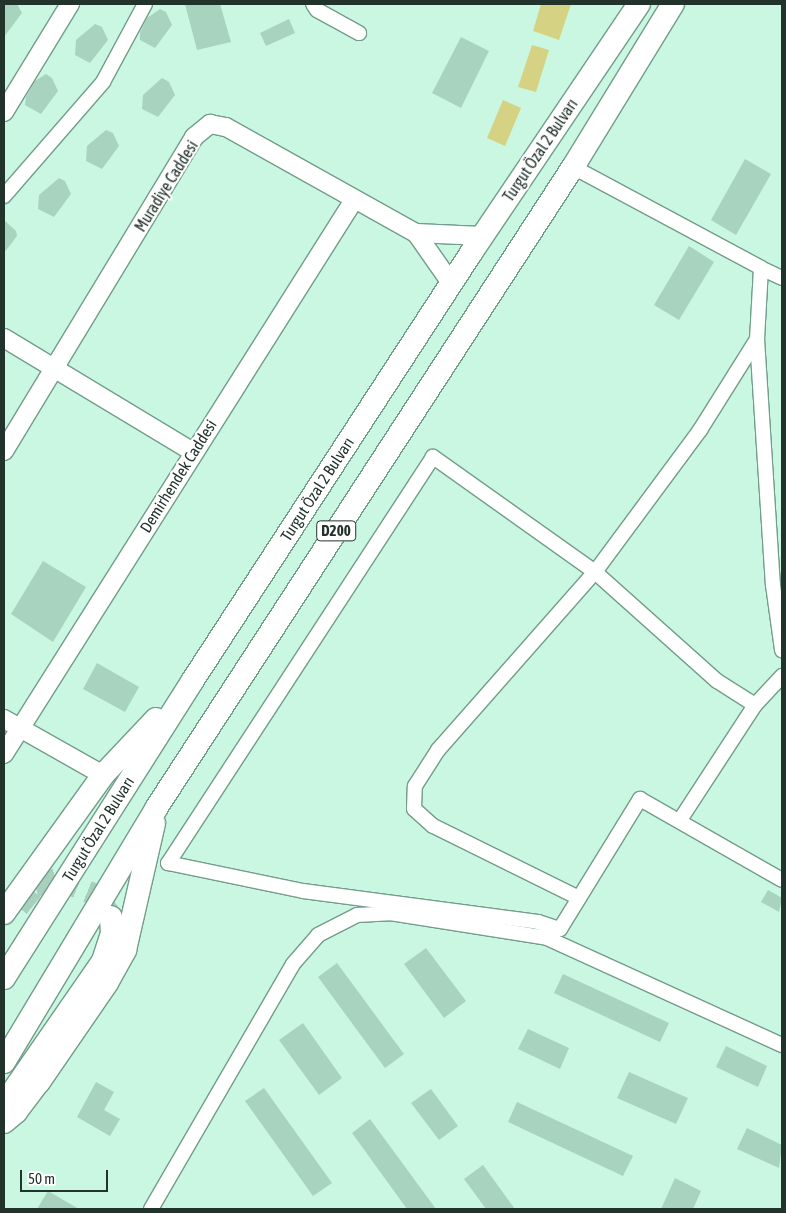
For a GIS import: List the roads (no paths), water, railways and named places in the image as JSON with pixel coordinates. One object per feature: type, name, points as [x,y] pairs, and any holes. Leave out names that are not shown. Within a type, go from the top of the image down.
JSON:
[{"type":"highway","name":"Turgut Özal 2 Bulvarı","points":[[4,978],[193,680],[451,283],[638,4]]},
{"type":"highway","name":"D200","points":[[4,1062],[157,807],[573,167],[673,4]]},
{"type":"highway","points":[[4,930],[10,911],[103,775],[193,680]]},
{"type":"highway","points":[[4,1122],[16,1112],[39,1082],[107,983],[125,950],[157,807]]},
{"type":"highway","points":[[4,1104],[103,961],[112,933],[111,917]]},
{"type":"street","points":[[4,112],[70,4]]},
{"type":"street","points":[[4,196],[103,82],[145,4]]},
{"type":"street","points":[[313,4],[317,10],[359,33]]},
{"type":"street","name":"Muradiye Caddesi","points":[[4,451],[194,137],[210,124],[226,126],[354,200],[416,233]]},
{"type":"street","points":[[573,167],[782,278]]},
{"type":"street","name":"Demirhendek Caddesi","points":[[4,754],[193,452],[354,200]]},
{"type":"street","points":[[416,233],[482,236]]},
{"type":"street","points":[[416,233],[451,283]]},
{"type":"street","points":[[761,268],[757,340],[772,575],[782,650]]},
{"type":"street","points":[[4,338],[193,452]]},
{"type":"street","points":[[579,898],[433,826],[414,809],[415,786],[438,750],[595,572],[700,430],[757,340]]},
{"type":"street","points":[[755,705],[717,681],[595,572],[433,457],[168,863],[303,891],[538,922],[560,929],[640,800],[680,820],[782,880]]},
{"type":"street","points":[[680,820],[755,705],[782,676]]},
{"type":"street","points":[[4,719],[103,775]]},
{"type":"street","points":[[151,1209],[293,964],[318,935],[357,915],[390,913],[547,938],[782,1045]]},
{"type":"tunnel","points":[[18,907],[35,886],[57,879],[96,895],[111,916]]}]
